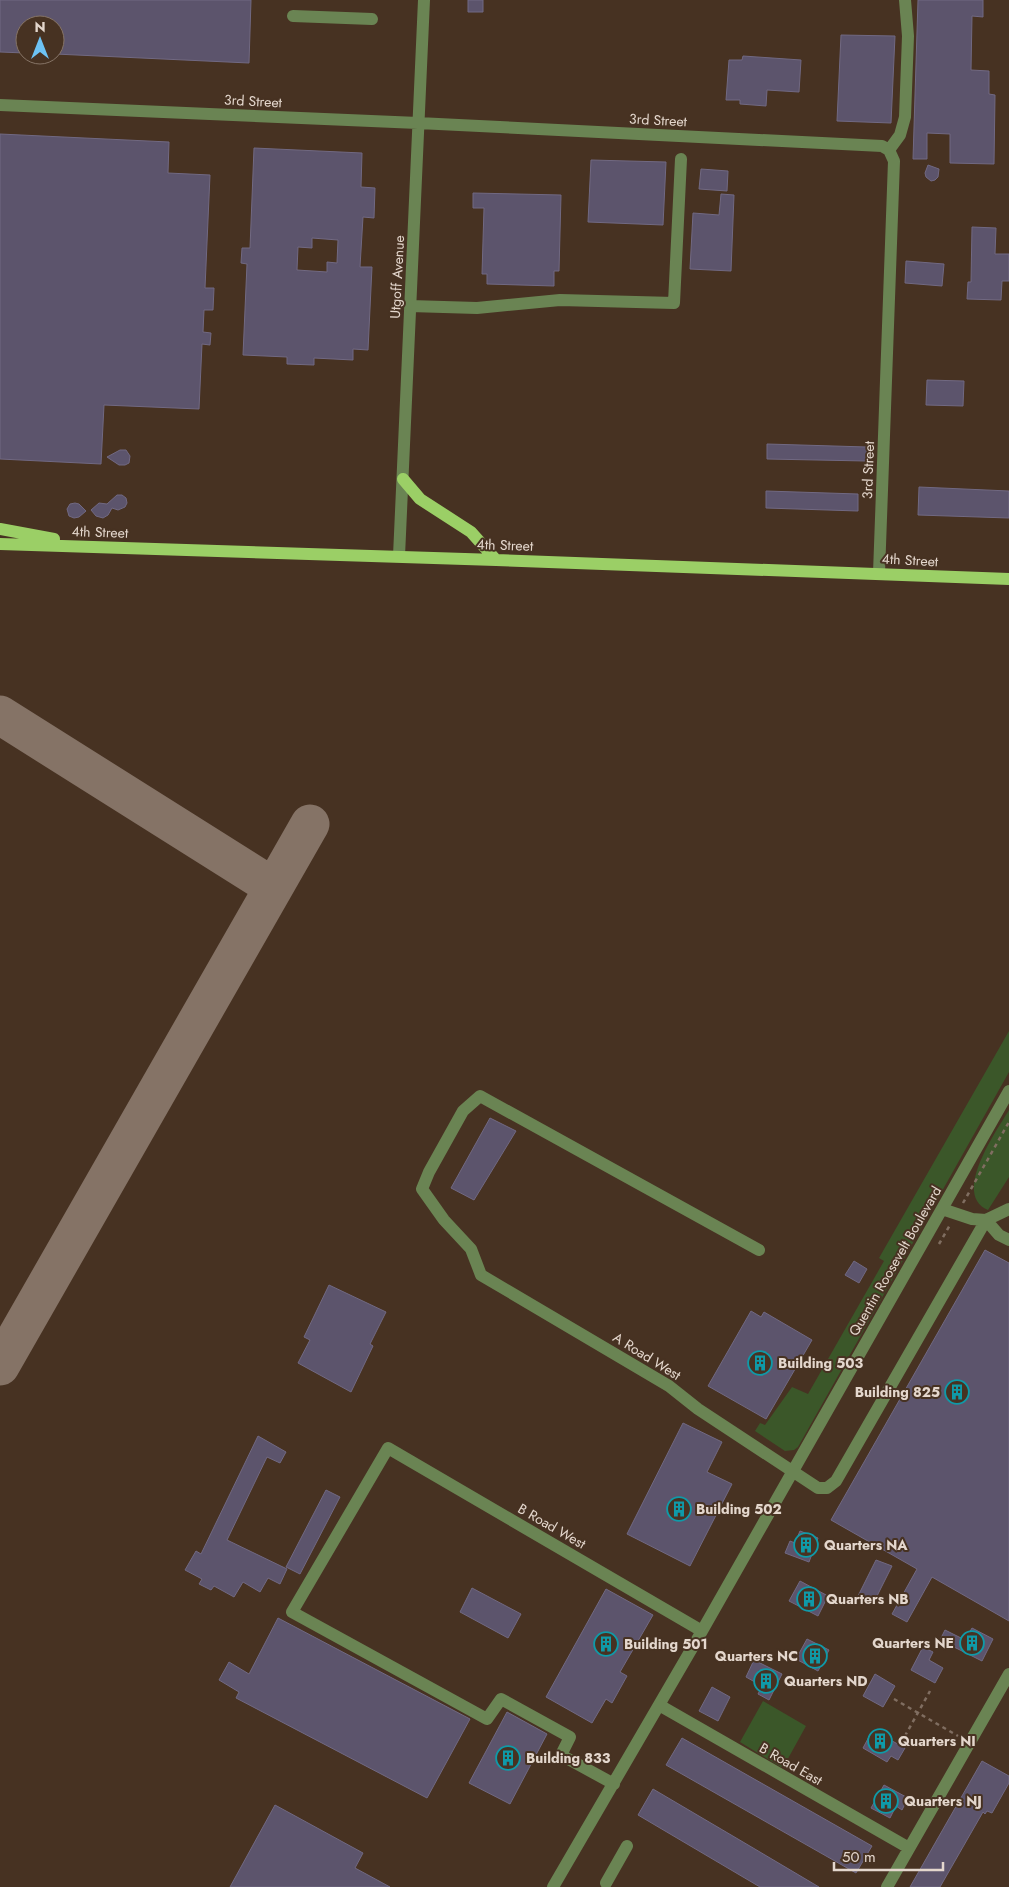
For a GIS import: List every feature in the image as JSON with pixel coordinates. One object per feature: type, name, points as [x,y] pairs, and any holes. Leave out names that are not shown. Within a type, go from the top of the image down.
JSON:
[{"type":"main road","points":[[403,479],[420,498],[470,532],[496,560]]},
{"type":"main road","points":[[0,529],[90,546]]},
{"type":"main road","points":[[0,534],[90,546]]},
{"type":"main road","name":"4th Street","points":[[0,544],[399,556],[1009,579]]},
{"type":"main road","points":[[0,550],[90,546]]},
{"type":"street","name":"Utgoff Avenue","points":[[399,556],[424,0]]},
{"type":"street","points":[[889,150],[900,135],[905,117],[908,36],[905,0]]},
{"type":"street","points":[[293,16],[372,19]]},
{"type":"street","name":"3rd Street","points":[[0,105],[882,146],[889,150],[894,161],[879,573]]},
{"type":"street","points":[[410,306],[477,308],[560,300],[674,303],[681,159]]},
{"type":"street","name":"Quentin Roosevelt Boulevard","points":[[553,1887],[614,1784],[1009,1092]]},
{"type":"street","name":"A Road West","points":[[759,1250],[480,1096],[463,1111],[429,1172],[422,1189],[444,1220],[471,1249],[481,1275],[669,1386],[698,1409],[792,1473],[818,1488],[827,1488],[836,1481],[986,1220]]},
{"type":"street","points":[[942,1209],[972,1219],[986,1220],[1009,1209]]},
{"type":"street","points":[[986,1220],[999,1235],[1009,1240]]},
{"type":"street","name":"B Road West","points":[[614,1784],[561,1755],[570,1737],[502,1699],[487,1719],[292,1612],[388,1448],[702,1630]]},
{"type":"street","points":[[887,1887],[1009,1674]]},
{"type":"street","name":"B Road East","points":[[659,1705],[909,1848]]},
{"type":"street","points":[[606,1883],[626,1846]]},
{"type":"path","points":[[901,1743],[930,1691]]},
{"type":"path","points":[[894,1699],[970,1743]]},
{"type":"green space","points":[[1009,1031],[1009,1072],[798,1447],[794,1450],[785,1451],[755,1431],[760,1423],[765,1425],[792,1387],[808,1394],[884,1261],[879,1258]]},
{"type":"green space","points":[[1009,1110],[1009,1177],[988,1210],[978,1202],[974,1191],[975,1177],[987,1146]]},
{"type":"green space","points":[[763,1701],[806,1726],[785,1764],[781,1767],[740,1742]]},
{"type":"building","points":[[0,0],[251,0],[249,63],[65,54],[65,15],[15,15],[15,53],[0,52]]},
{"type":"building","points":[[468,0],[483,0],[483,12],[468,12]]},
{"type":"building","points":[[918,0],[983,0],[983,17],[972,16],[971,70],[989,71],[989,94],[995,95],[994,164],[950,163],[950,134],[927,133],[927,159],[913,159]]},
{"type":"building","points":[[841,35],[895,36],[891,123],[837,121]]},
{"type":"building","points":[[743,56],[801,60],[799,92],[767,90],[766,106],[740,104],[740,100],[726,100],[729,60],[742,60]]},
{"type":"building","points":[[0,134],[169,142],[168,173],[210,175],[205,288],[214,288],[213,310],[204,310],[203,332],[211,333],[210,345],[202,344],[199,409],[104,405],[101,464],[0,459]]},
{"type":"building","points":[[254,148],[362,153],[361,187],[375,188],[374,218],[363,217],[360,267],[372,267],[368,350],[353,349],[353,360],[314,358],[314,365],[287,364],[287,357],[243,355],[247,264],[241,263],[242,248],[250,248]],"holes":[[[312,238],[338,240],[337,263],[327,262],[327,272],[297,270],[298,247],[312,248]]]},
{"type":"building","points":[[591,160],[666,162],[663,225],[588,222]]},
{"type":"building","points":[[928,165],[939,169],[938,177],[935,180],[931,181],[926,177],[925,173]]},
{"type":"building","points":[[701,169],[728,171],[727,191],[699,189]]},
{"type":"building","points":[[473,193],[561,195],[559,271],[554,271],[554,286],[487,284],[487,274],[482,274],[484,208],[473,208]]},
{"type":"building","points":[[721,194],[734,195],[731,271],[690,269],[693,213],[719,215]]},
{"type":"building","points":[[972,227],[996,228],[995,254],[1009,254],[1009,281],[1002,281],[1001,300],[967,299],[968,282],[971,282]]},
{"type":"building","points":[[906,261],[944,264],[942,286],[905,283]]},
{"type":"building","points":[[927,380],[964,381],[963,406],[926,405]]},
{"type":"building","points":[[767,444],[867,447],[866,461],[767,459]]},
{"type":"building","points":[[120,450],[126,450],[130,456],[129,463],[125,465],[119,465],[107,457]]},
{"type":"building","points":[[919,487],[1009,491],[1009,518],[918,515]]},
{"type":"building","points":[[766,491],[858,494],[858,511],[766,508]]},
{"type":"building","points":[[117,495],[122,495],[126,498],[127,503],[125,507],[118,510],[112,508],[108,515],[103,518],[96,516],[91,510],[99,503],[107,504]]},
{"type":"building","points":[[70,504],[79,504],[86,511],[79,517],[74,518],[69,516],[67,509]]},
{"type":"building","points":[[490,1118],[516,1131],[474,1200],[451,1188]]},
{"type":"building","name":"Building 825","points":[[985,1250],[1009,1263],[1009,1621],[932,1577],[907,1622],[892,1614],[917,1569],[831,1520]]},
{"type":"building","points":[[854,1261],[867,1269],[859,1283],[845,1275]]},
{"type":"building","points":[[329,1285],[386,1312],[370,1344],[373,1346],[351,1392],[298,1363],[310,1340],[304,1337]]},
{"type":"building","name":"Building 503","points":[[751,1311],[761,1317],[764,1312],[812,1340],[766,1419],[708,1386]]},
{"type":"building","name":"Building 502","points":[[683,1423],[722,1442],[707,1472],[732,1484],[690,1566],[627,1534]]},
{"type":"building","points":[[258,1436],[286,1452],[280,1463],[267,1457],[227,1540],[287,1569],[280,1584],[268,1578],[260,1592],[243,1582],[234,1597],[214,1586],[211,1590],[199,1584],[202,1579],[185,1570],[196,1551],[201,1554]]},
{"type":"building","points":[[326,1490],[340,1497],[300,1574],[286,1567]]},
{"type":"building","name":"Quarters NA","points":[[800,1531],[818,1538],[809,1562],[785,1553],[790,1541],[795,1543]]},
{"type":"building","points":[[876,1560],[892,1566],[873,1604],[858,1596]]},
{"type":"building","name":"Quarters NB","points":[[800,1581],[828,1596],[818,1616],[789,1601]]},
{"type":"building","points":[[472,1588],[521,1614],[508,1638],[460,1612]]},
{"type":"building","name":"Building 501","points":[[606,1589],[653,1615],[620,1672],[627,1676],[612,1703],[606,1699],[592,1723],[546,1697]]},
{"type":"building","points":[[278,1618],[470,1719],[427,1798],[236,1698],[239,1692],[219,1680],[229,1662],[249,1674]]},
{"type":"building","name":"Quarters NE","points":[[972,1628],[993,1639],[982,1661],[940,1640],[945,1630],[965,1640]]},
{"type":"building","name":"Quarters NC","points":[[807,1639],[829,1650],[818,1671],[796,1659]]},
{"type":"building","points":[[923,1647],[933,1652],[929,1660],[943,1668],[935,1683],[911,1670]]},
{"type":"building","name":"Quarters ND","points":[[754,1660],[782,1674],[769,1700],[758,1694],[762,1686],[746,1677]]},
{"type":"building","points":[[875,1674],[895,1686],[883,1707],[863,1696]]},
{"type":"building","points":[[712,1687],[730,1697],[718,1721],[699,1711]]},
{"type":"building","name":"Building 833","points":[[507,1712],[547,1734],[510,1804],[469,1783]]},
{"type":"building","name":"Quarters NI","points":[[874,1731],[905,1748],[898,1760],[891,1756],[887,1762],[863,1748]]},
{"type":"building","points":[[682,1738],[872,1846],[856,1873],[666,1765]]},
{"type":"building","points":[[982,1761],[1009,1776],[1009,1783],[992,1813],[987,1811],[985,1814],[983,1812],[940,1887],[910,1887]]},
{"type":"building","name":"Quarters NJ","points":[[884,1785],[908,1798],[902,1810],[896,1806],[890,1818],[871,1808]]},
{"type":"building","points":[[653,1789],[819,1887],[760,1887],[638,1815]]},
{"type":"building","points":[[275,1805],[363,1853],[355,1868],[390,1887],[230,1887]]},
{"type":"taxiway","points":[[0,715],[273,887]]},
{"type":"taxiway","points":[[0,1366],[310,824]]},
{"type":"place","name":"Building 503","points":[[760,1363]]},
{"type":"place","name":"Building 825","points":[[957,1392]]},
{"type":"place","name":"Building 502","points":[[679,1509]]},
{"type":"place","name":"Quarters NA","points":[[806,1545]]},
{"type":"place","name":"Quarters NB","points":[[809,1599]]},
{"type":"place","name":"Quarters NE","points":[[972,1643]]},
{"type":"place","name":"Building 501","points":[[606,1644]]},
{"type":"place","name":"Quarters NC","points":[[815,1656]]},
{"type":"place","name":"Quarters ND","points":[[766,1681]]},
{"type":"place","name":"Quarters NI","points":[[880,1741]]},
{"type":"place","name":"Building 833","points":[[508,1758]]},
{"type":"place","name":"Quarters NJ","points":[[886,1801]]}]
